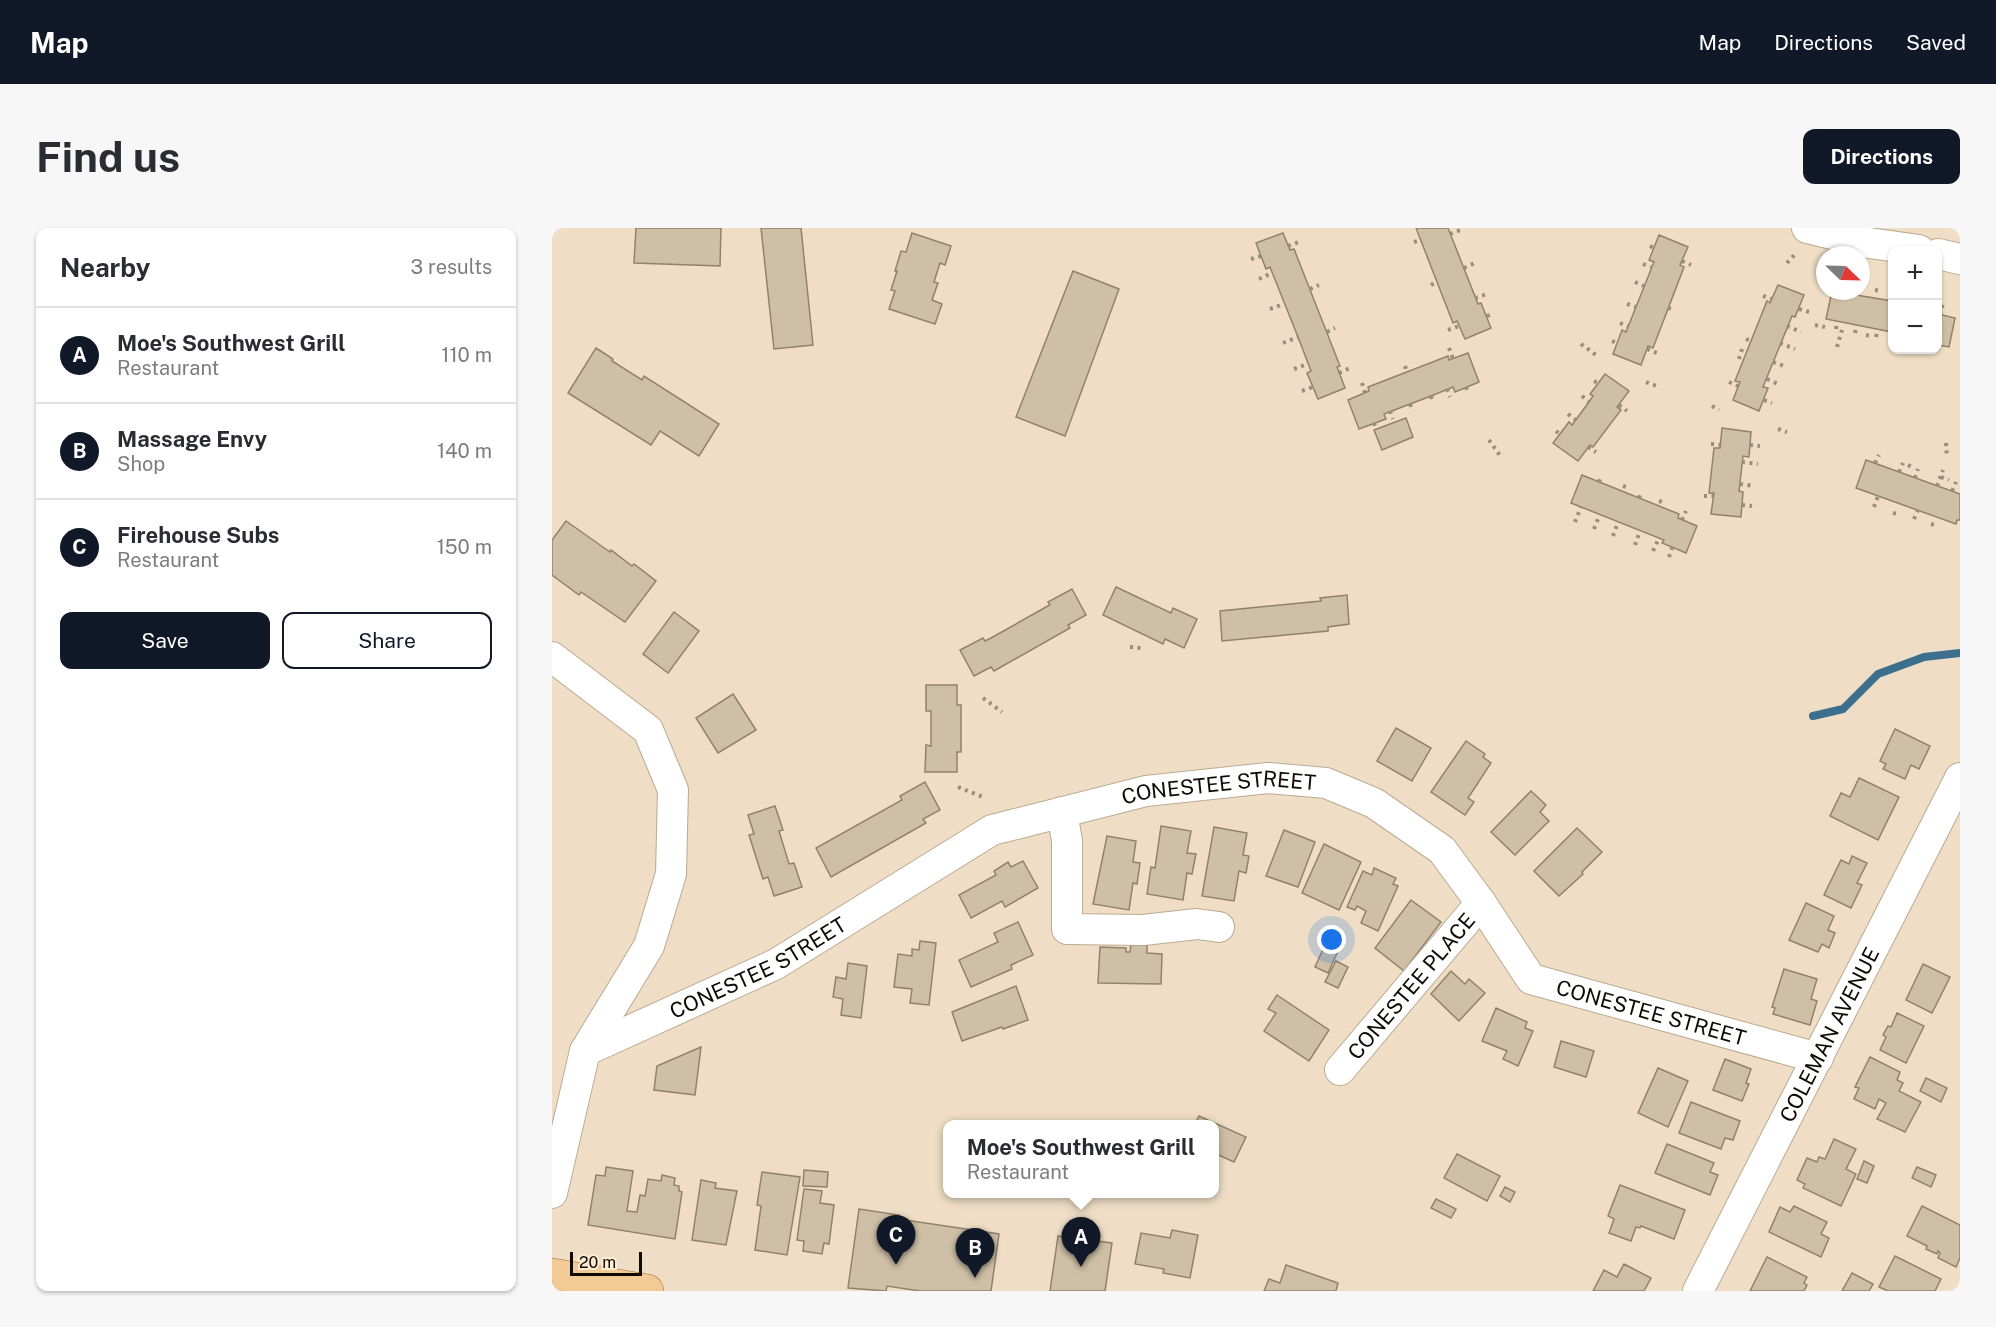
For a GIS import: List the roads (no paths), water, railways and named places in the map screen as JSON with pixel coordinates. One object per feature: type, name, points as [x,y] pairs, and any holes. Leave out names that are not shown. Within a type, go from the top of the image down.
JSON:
[{"type":"main road","points":[[552,1275],[647,1291]]},
{"type":"street","points":[[1808,228],[1890,246]]},
{"type":"street","points":[[1942,255],[1960,259]]},
{"type":"street","points":[[552,657],[648,730],[673,790],[671,873],[649,946],[585,1051],[552,1193]]},
{"type":"street","name":"CONESTEE STREET","points":[[585,1051],[776,964],[992,830],[1146,791],[1268,778],[1326,783],[1374,803],[1442,850],[1531,978],[1818,1058]]},
{"type":"street","name":"COLEMAN AVENUE","points":[[1698,1291],[1960,778]]},
{"type":"street","points":[[1062,812],[1067,841],[1067,929],[1143,930],[1197,924],[1219,927]]},
{"type":"street","name":"CONESTEE PLACE","points":[[1340,1070],[1481,903]]},
{"type":"waterway","points":[[1813,716],[1843,709],[1878,674],[1924,657],[1960,653]]},
{"type":"place","name":"Firehouse Subs","points":[[896,1265]]},
{"type":"place","name":"Moe's Southwest Grill","points":[[1081,1267]]},
{"type":"place","name":"Massage Envy","points":[[975,1278]]}]
